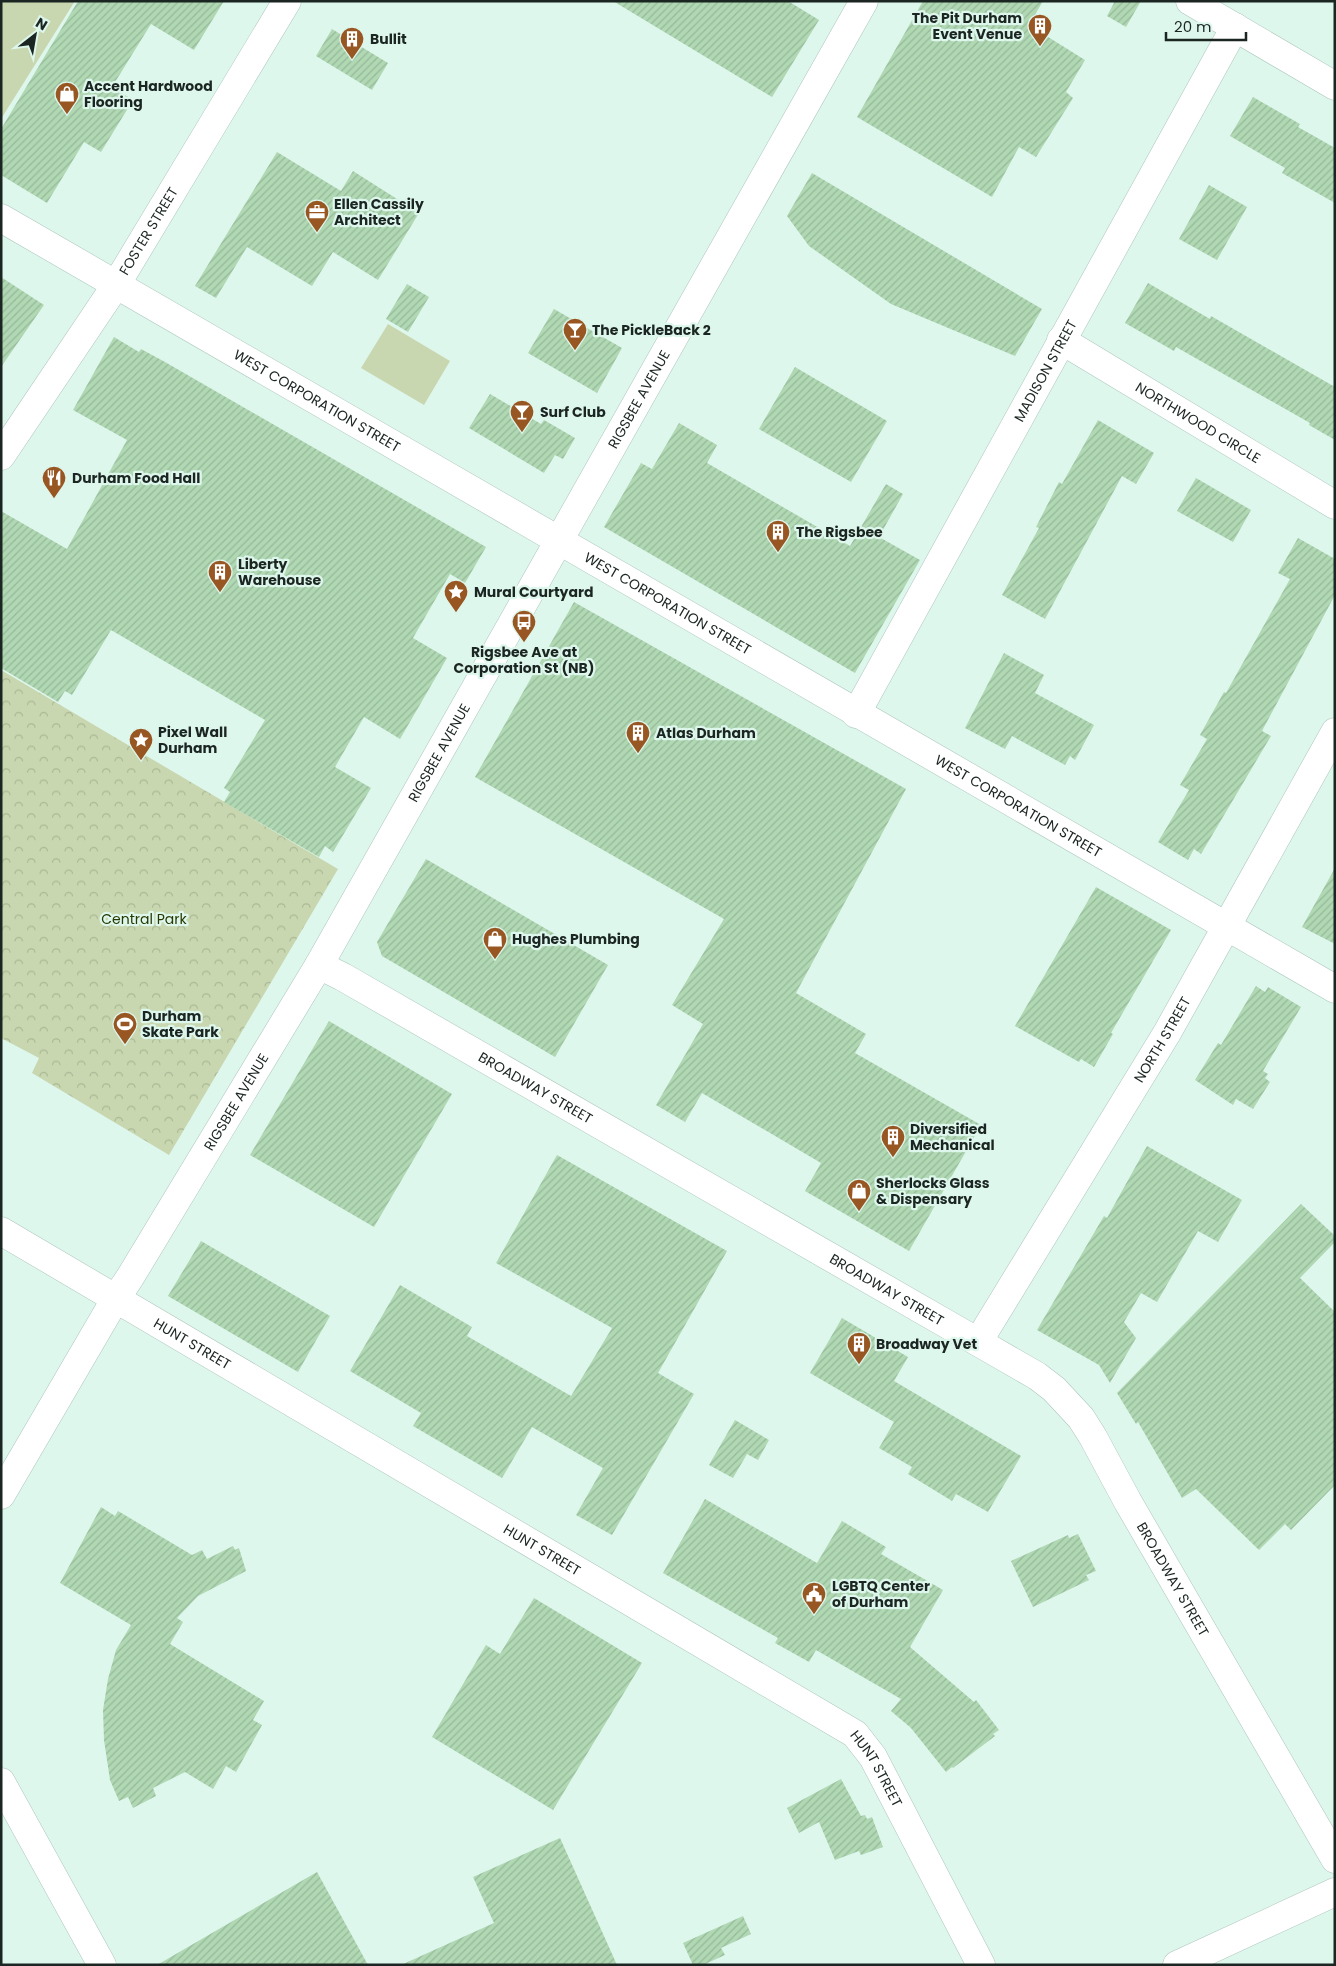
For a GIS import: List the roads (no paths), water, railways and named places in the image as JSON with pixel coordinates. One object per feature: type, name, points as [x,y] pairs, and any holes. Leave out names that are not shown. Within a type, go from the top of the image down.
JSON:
[{"type":"street","name":"FOSTER STREET","points":[[1,456],[116,285],[288,1]]},
{"type":"street","name":"RIGSBEE AVENUE","points":[[1,1495],[116,1298],[319,965],[864,1]]},
{"type":"street","points":[[1190,1],[1335,86]]},
{"type":"street","name":"MADISON STREET","points":[[856,714],[1235,27]]},
{"type":"street","name":"WEST CORPORATION STREET","points":[[1,218],[1226,928],[1335,989]]},
{"type":"street","name":"NORTHWOOD CIRCLE","points":[[1061,340],[1335,505]]},
{"type":"street","name":"NORTH STREET","points":[[978,1342],[1166,1033],[1335,732]]},
{"type":"street","name":"BROADWAY STREET","points":[[319,965],[343,977],[978,1342],[1054,1389],[1081,1418],[1093,1437],[1128,1502],[1335,1859]]},
{"type":"street","name":"HUNT STREET","points":[[1,1231],[855,1734],[873,1757],[981,1965]]},
{"type":"street","points":[[1,1782],[102,1965]]},
{"type":"street","points":[[1177,1965],[1335,1892]]},
{"type":"place","name":"The Pit Durham Event Venue","points":[[1040,47]]},
{"type":"place","name":"Bullit","points":[[352,60]]},
{"type":"place","name":"Accent Hardwood Flooring","points":[[67,115]]},
{"type":"place","name":"Ellen Cassily Architect","points":[[317,233]]},
{"type":"place","name":"The PickleBack 2","points":[[575,351]]},
{"type":"place","name":"Surf Club","points":[[522,433]]},
{"type":"place","name":"Durham Food Hall","points":[[54,499]]},
{"type":"place","name":"The Rigsbee","points":[[778,553]]},
{"type":"place","name":"Liberty Warehouse","points":[[220,593]]},
{"type":"place","name":"Mural Courtyard","points":[[456,613]]},
{"type":"place","name":"Rigsbee Ave at Corporation St (NB)","points":[[524,643]]},
{"type":"place","name":"Atlas Durham","points":[[638,754]]},
{"type":"place","name":"Pixel Wall Durham","points":[[141,761]]},
{"type":"place","name":"Hughes Plumbing","points":[[495,960]]},
{"type":"place","name":"Durham Skate Park","points":[[125,1045]]},
{"type":"place","name":"Diversified Mechanical","points":[[893,1158]]},
{"type":"place","name":"Sherlocks Glass & Dispensary","points":[[859,1212]]},
{"type":"place","name":"Broadway Vet","points":[[859,1365]]},
{"type":"place","name":"LGBTQ Center of Durham","points":[[814,1615]]},
{"type":"park label","name":"Central Park","points":[[144,919]]}]
